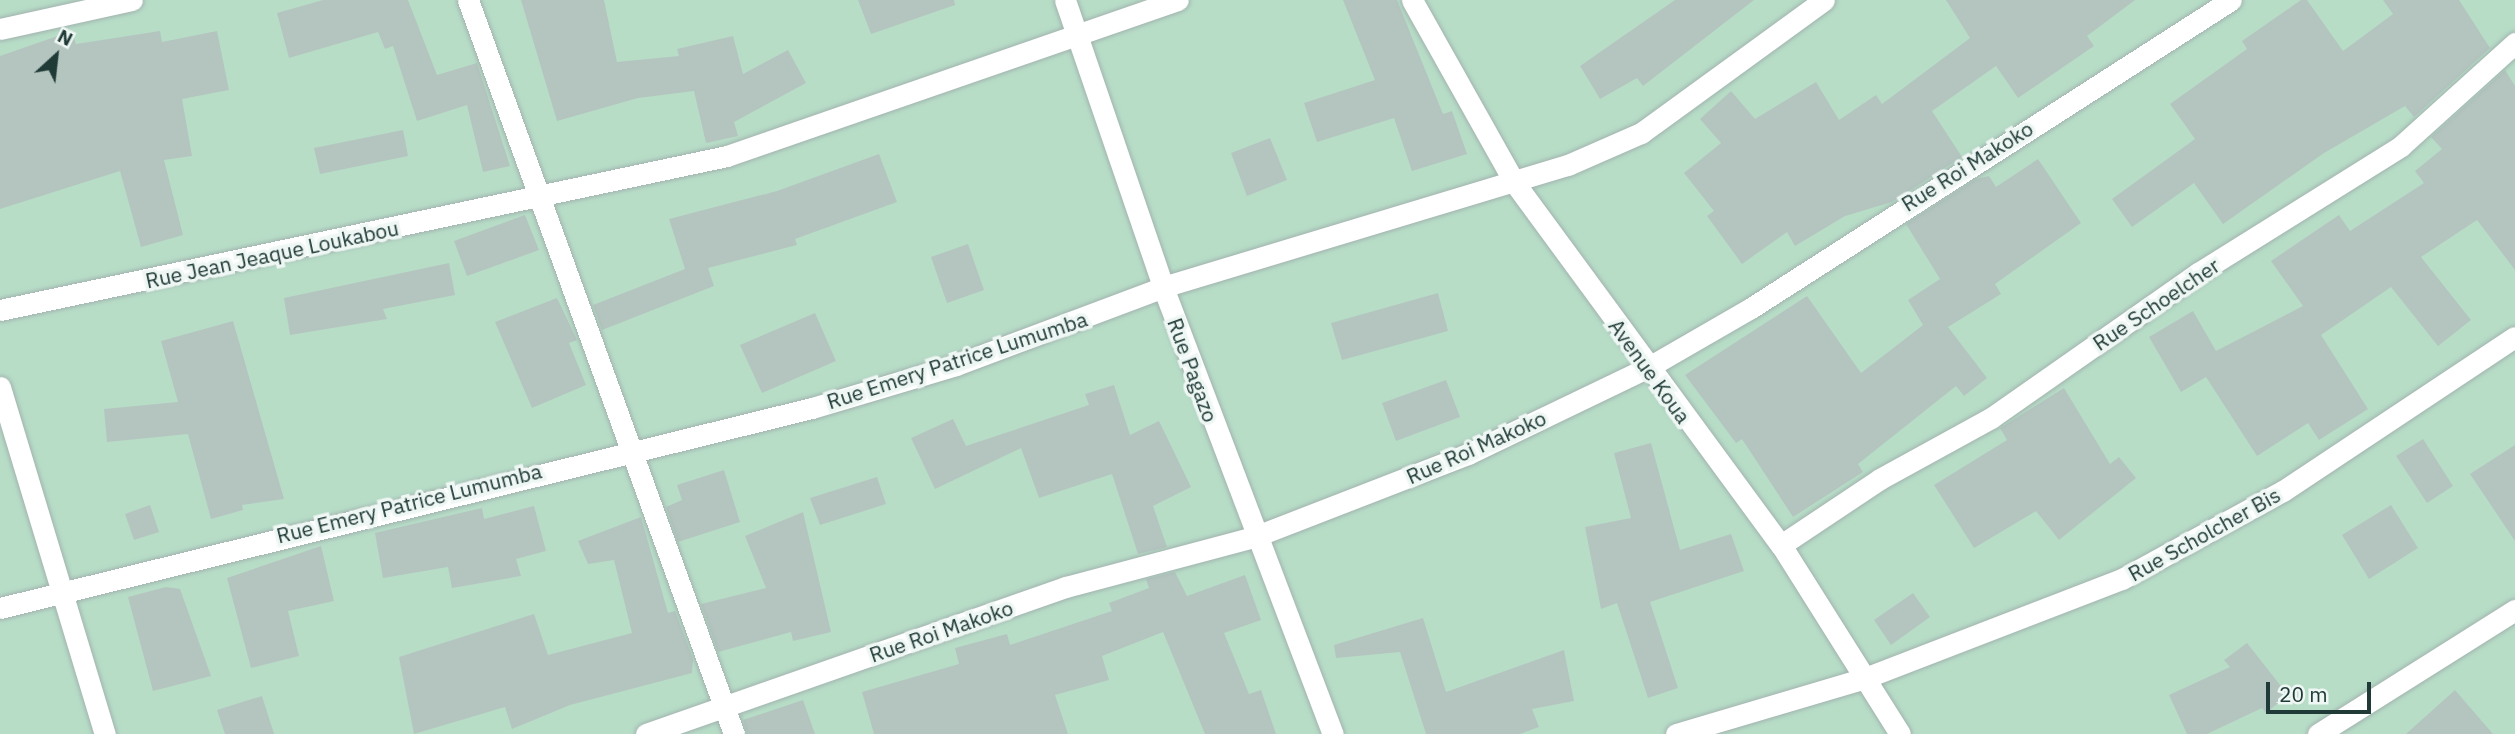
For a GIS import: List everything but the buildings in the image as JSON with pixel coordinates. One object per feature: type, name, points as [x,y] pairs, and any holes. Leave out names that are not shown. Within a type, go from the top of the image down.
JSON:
[{"type":"street","points":[[0,29],[132,0]]},
{"type":"street","points":[[468,0],[544,199],[626,450],[726,707],[734,734]]},
{"type":"street","name":"Rue Pagazo","points":[[1065,0],[1163,287],[1254,537],[1290,608],[1333,734]]},
{"type":"street","name":"Rue Jean Jeaque Loukabou","points":[[0,310],[544,199],[727,156],[1079,38],[1178,0]]},
{"type":"street","name":"Avenue Koua","points":[[1412,0],[1514,182],[1647,368],[1781,545],[1900,734]]},
{"type":"street","name":"Rue Emery Patrice Lumumba","points":[[0,608],[58,589],[626,450],[812,408],[943,369],[1163,287],[1514,182],[1641,133],[1824,0]]},
{"type":"street","name":"Rue Roi Makoko","points":[[646,734],[1066,587],[1254,537],[1468,454],[1647,368],[2231,0]]},
{"type":"street","name":"Rue Schoelcher","points":[[1781,545],[1880,479],[1992,418],[2198,273],[2401,146],[2515,43]]},
{"type":"street","name":"Rue Scholcher Bis","points":[[1865,678],[2122,579],[2283,491],[2515,337]]},
{"type":"street","points":[[0,387],[58,589],[105,734]]},
{"type":"street","points":[[2318,734],[2515,610]]},
{"type":"street","points":[[1676,734],[1865,678]]},
{"type":"green space","points":[[0,0],[2515,0],[2515,734],[0,734]]}]
